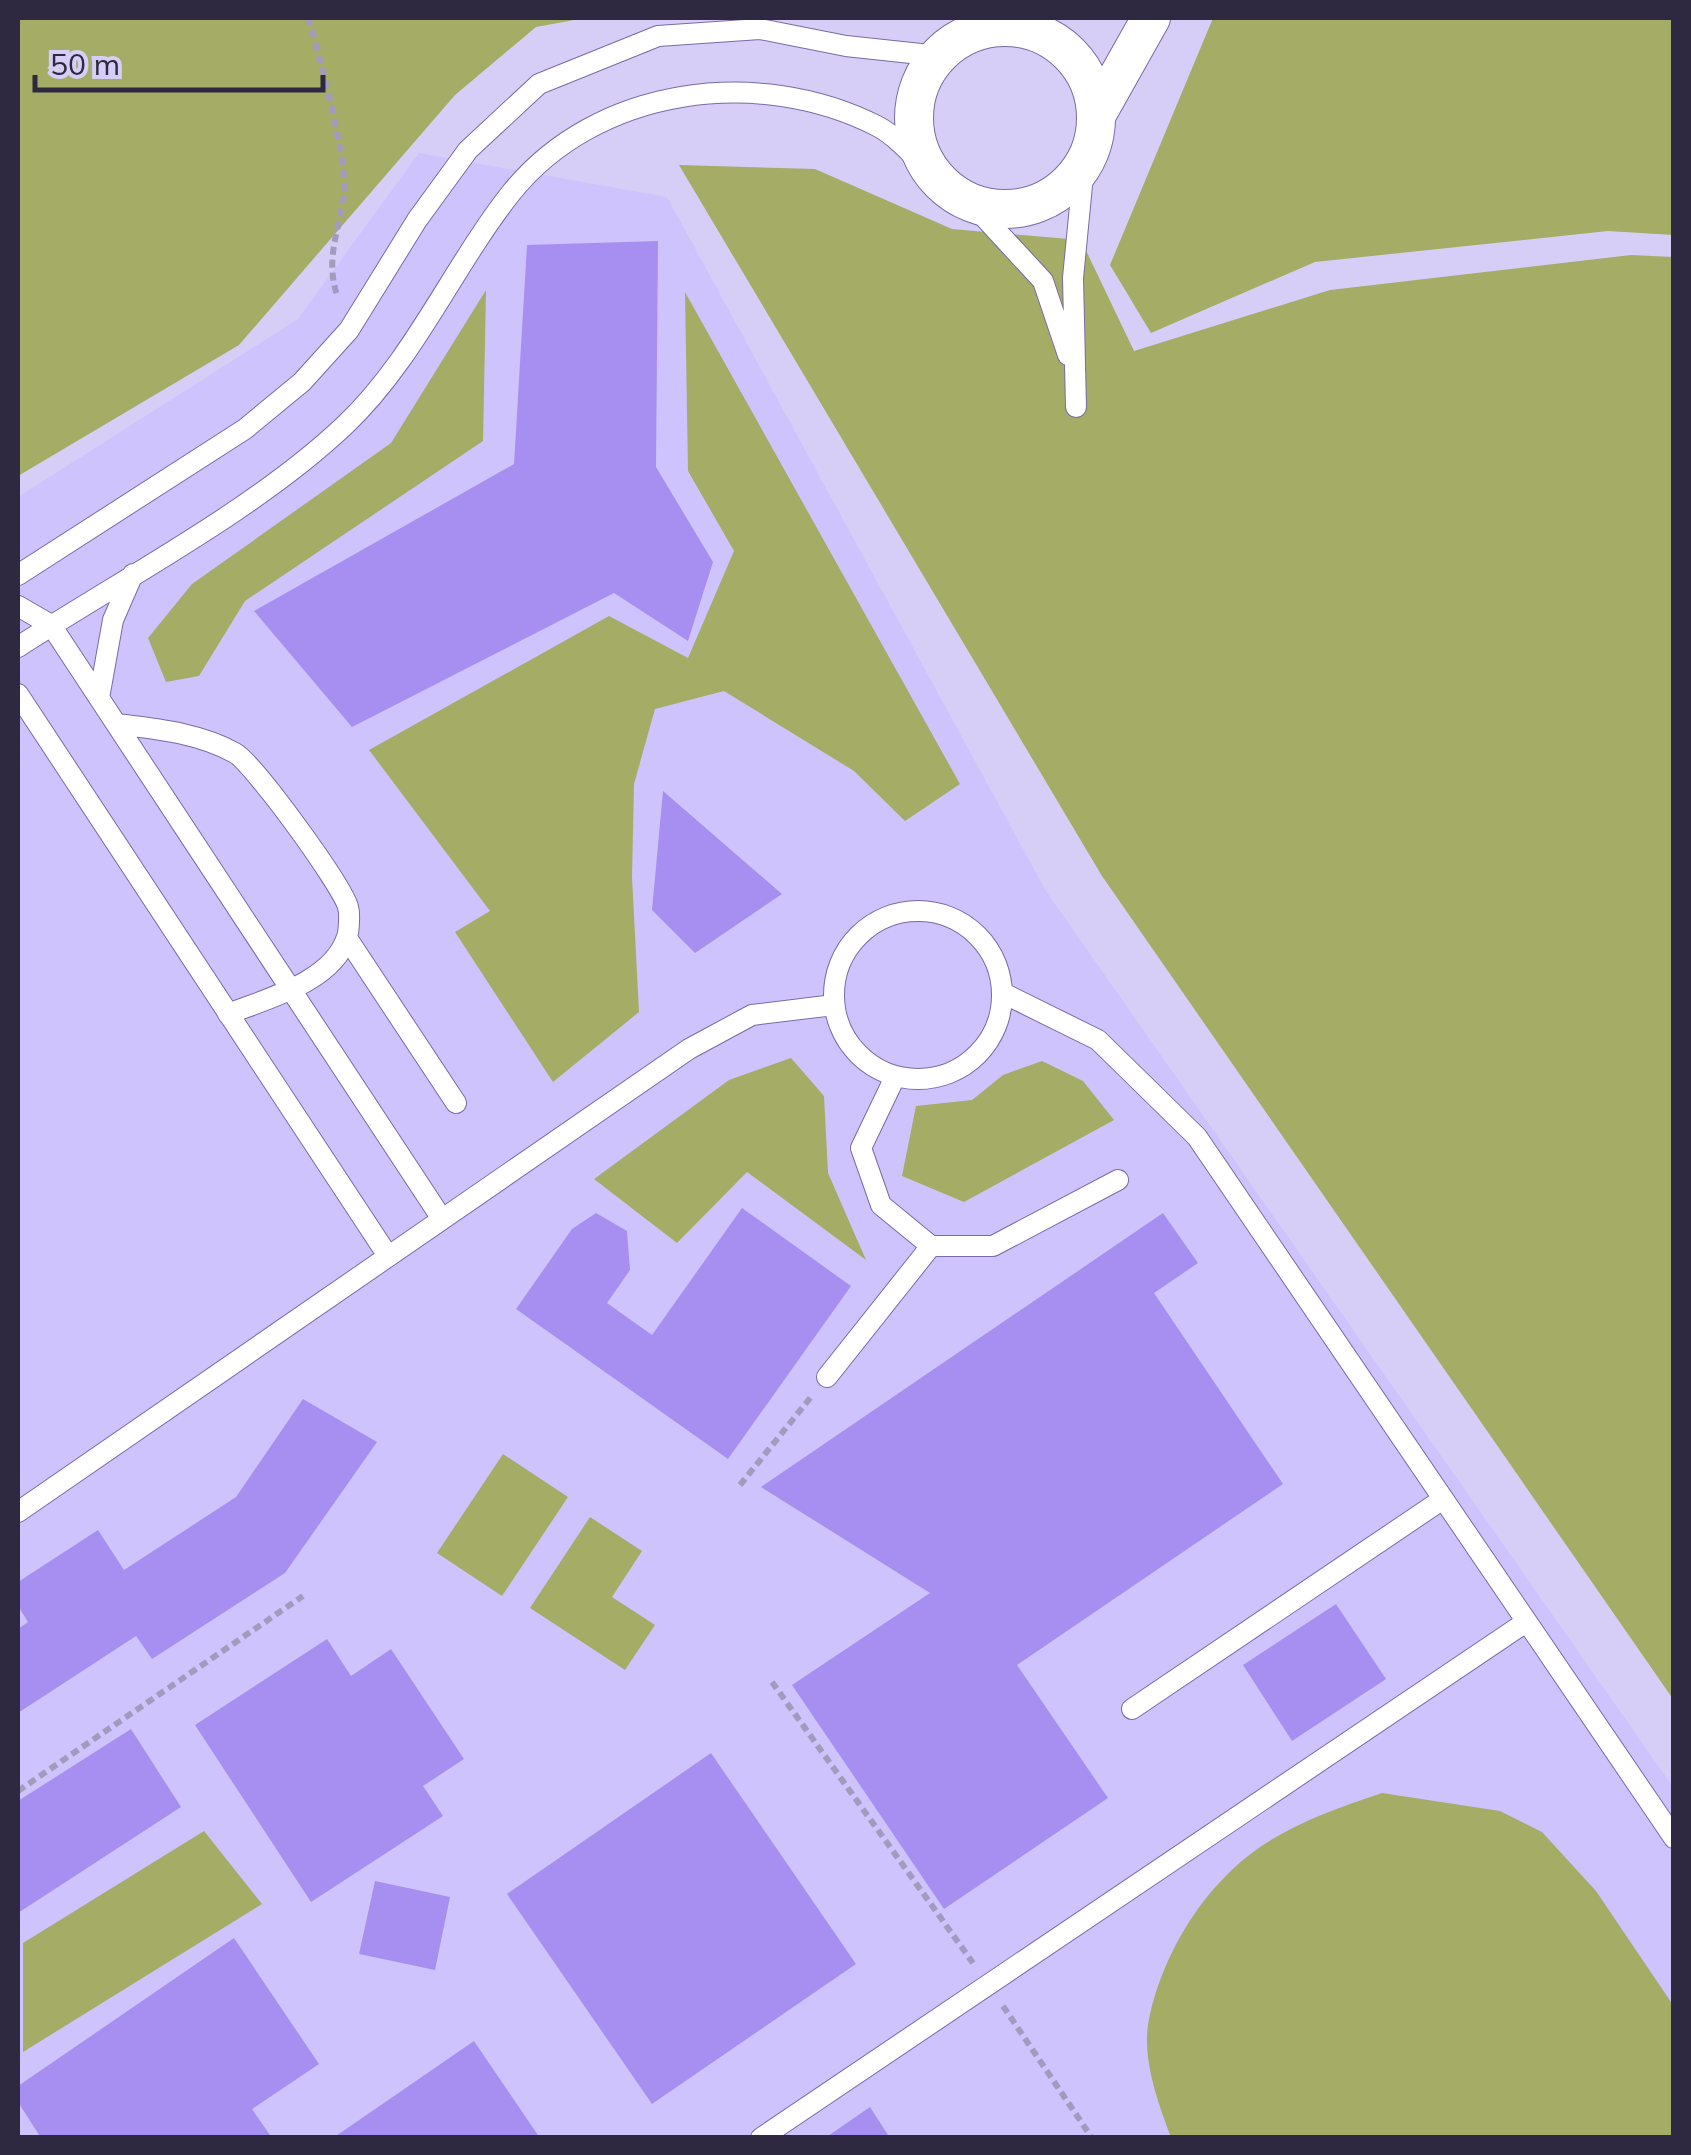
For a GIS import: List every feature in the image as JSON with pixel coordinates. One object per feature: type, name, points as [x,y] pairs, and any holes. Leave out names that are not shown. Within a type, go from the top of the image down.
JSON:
[{"type":"street","points":[[1096,114],[1150,18]]},
{"type":"street","points":[[1011,22],[1058,43],[1078,62],[1091,87],[1096,114],[1094,141],[1084,165],[1067,186],[1044,201],[1019,209],[972,204],[933,176],[920,154],[914,128],[915,102],[923,77],[939,56],[970,35],[1011,22]]},
{"type":"lane","points":[[18,575],[245,429],[302,382],[350,330],[417,220],[468,150],[539,84],[658,36],[760,29],[846,46],[939,56]]},
{"type":"lane","points":[[18,647],[281,478],[344,426],[398,366],[514,190],[572,137],[671,96],[756,90],[827,104],[880,128],[933,176]]},
{"type":"lane","points":[[1076,407],[1073,278],[1084,165]]},
{"type":"lane","points":[[972,204],[1042,281],[1073,370]]},
{"type":"lane","points":[[100,698],[112,620],[133,572]]},
{"type":"lane","points":[[18,606],[51,625],[442,1219]]},
{"type":"lane","points":[[18,694],[388,1256]]},
{"type":"lane","points":[[117,724],[180,732],[238,754],[272,792],[348,906],[347,938],[328,965],[291,990],[228,1014]]},
{"type":"lane","points":[[913,912],[958,921],[982,939],[997,964],[1003,993],[999,1022],[977,1056],[953,1072],[924,1080],[895,1077],[860,1056],[842,1033],[834,1005],[842,959],[860,935],[884,918],[913,912]]},
{"type":"lane","points":[[347,938],[456,1103]]},
{"type":"lane","points":[[1003,993],[1098,1040],[1197,1137],[1674,1838]]},
{"type":"lane","points":[[18,1512],[689,1049],[752,1016],[834,1005]]},
{"type":"lane","points":[[895,1077],[861,1148],[881,1205],[932,1246],[994,1246],[1118,1180]]},
{"type":"lane","points":[[827,1376],[932,1246]]},
{"type":"lane","points":[[1132,1709],[1443,1499]]},
{"type":"lane","points":[[761,2138],[1526,1622]]},
{"type":"path","points":[[308,18],[320,56],[344,192],[332,237],[333,282],[350,330]]},
{"type":"path","points":[[740,1486],[827,1376]]},
{"type":"path","points":[[18,1791],[303,1596]]},
{"type":"path","points":[[772,1682],[988,1984],[1092,2138]]},
{"type":"shaded area","points":[[419,153],[667,197],[1046,891],[1673,1787],[1673,2137],[18,2138],[18,497],[298,319]]},
{"type":"green space","points":[[18,18],[585,18],[536,27],[455,95],[239,345],[18,476]]},
{"type":"green space","points":[[1213,18],[1673,18],[1673,235],[1608,231],[1315,262],[1151,333],[1110,265]]},
{"type":"green space","points":[[679,165],[815,169],[952,229],[1081,240],[1134,351],[1330,290],[1631,255],[1673,257],[1673,1699],[1102,876]]},
{"type":"green space","points":[[486,290],[483,441],[245,601],[199,676],[166,682],[148,638],[192,584],[391,443]]},
{"type":"green space","points":[[685,292],[960,784],[905,821],[854,771],[724,691],[655,709],[634,784],[632,877],[639,1012],[553,1082],[455,932],[490,911],[369,750],[609,616],[688,658],[734,551],[688,471]]},
{"type":"green space","points":[[791,1058],[824,1096],[828,1173],[866,1260],[747,1172],[677,1243],[594,1179],[729,1080]]},
{"type":"green space","points":[[1042,1061],[1083,1081],[1114,1120],[964,1202],[902,1176],[916,1106],[972,1100],[1003,1075]]},
{"type":"green space","points":[[503,1454],[568,1497],[502,1596],[437,1553]]},
{"type":"green space","points":[[590,1517],[642,1551],[612,1597],[655,1625],[625,1670],[530,1608]]},
{"type":"green space","points":[[1382,1793],[1500,1811],[1542,1832],[1596,1891],[1673,2005],[1673,2137],[1171,2137],[1152,2079],[1147,2033],[1165,1968],[1190,1921],[1223,1879],[1263,1845],[1306,1822]]},
{"type":"green space","points":[[204,1831],[262,1904],[23,2052],[23,1943]]},
{"type":"building","points":[[658,241],[656,467],[713,562],[688,641],[614,593],[352,727],[254,611],[514,464],[527,245]]},
{"type":"building","points":[[663,791],[782,894],[695,953],[652,910]]},
{"type":"building","points":[[742,1208],[851,1286],[728,1459],[516,1309],[572,1229],[596,1213],[627,1231],[630,1270],[607,1303],[652,1335]]},
{"type":"building","points":[[1163,1213],[1198,1263],[1154,1293],[1283,1484],[1017,1665],[1108,1798],[944,1909],[792,1685],[930,1593],[761,1487]]},
{"type":"building","points":[[303,1399],[377,1442],[285,1573],[152,1659],[136,1636],[18,1713],[18,1629],[28,1622],[18,1606],[18,1582],[98,1530],[124,1570],[236,1497]]},
{"type":"building","points":[[1336,1604],[1386,1679],[1292,1741],[1243,1665]]},
{"type":"building","points":[[327,1639],[351,1676],[391,1649],[464,1759],[423,1786],[443,1816],[311,1902],[195,1725]]},
{"type":"building","points":[[131,1729],[181,1807],[18,1913],[18,1801]]},
{"type":"building","points":[[711,1753],[856,1964],[652,2104],[507,1894]]},
{"type":"building","points":[[375,1881],[450,1897],[435,1970],[359,1954]]},
{"type":"building","points":[[234,1938],[319,2064],[252,2109],[272,2138],[41,2138],[18,2102],[18,2086]]},
{"type":"building","points":[[474,2041],[540,2138],[333,2138]]},
{"type":"building","points":[[870,2107],[890,2138],[825,2138]]}]
